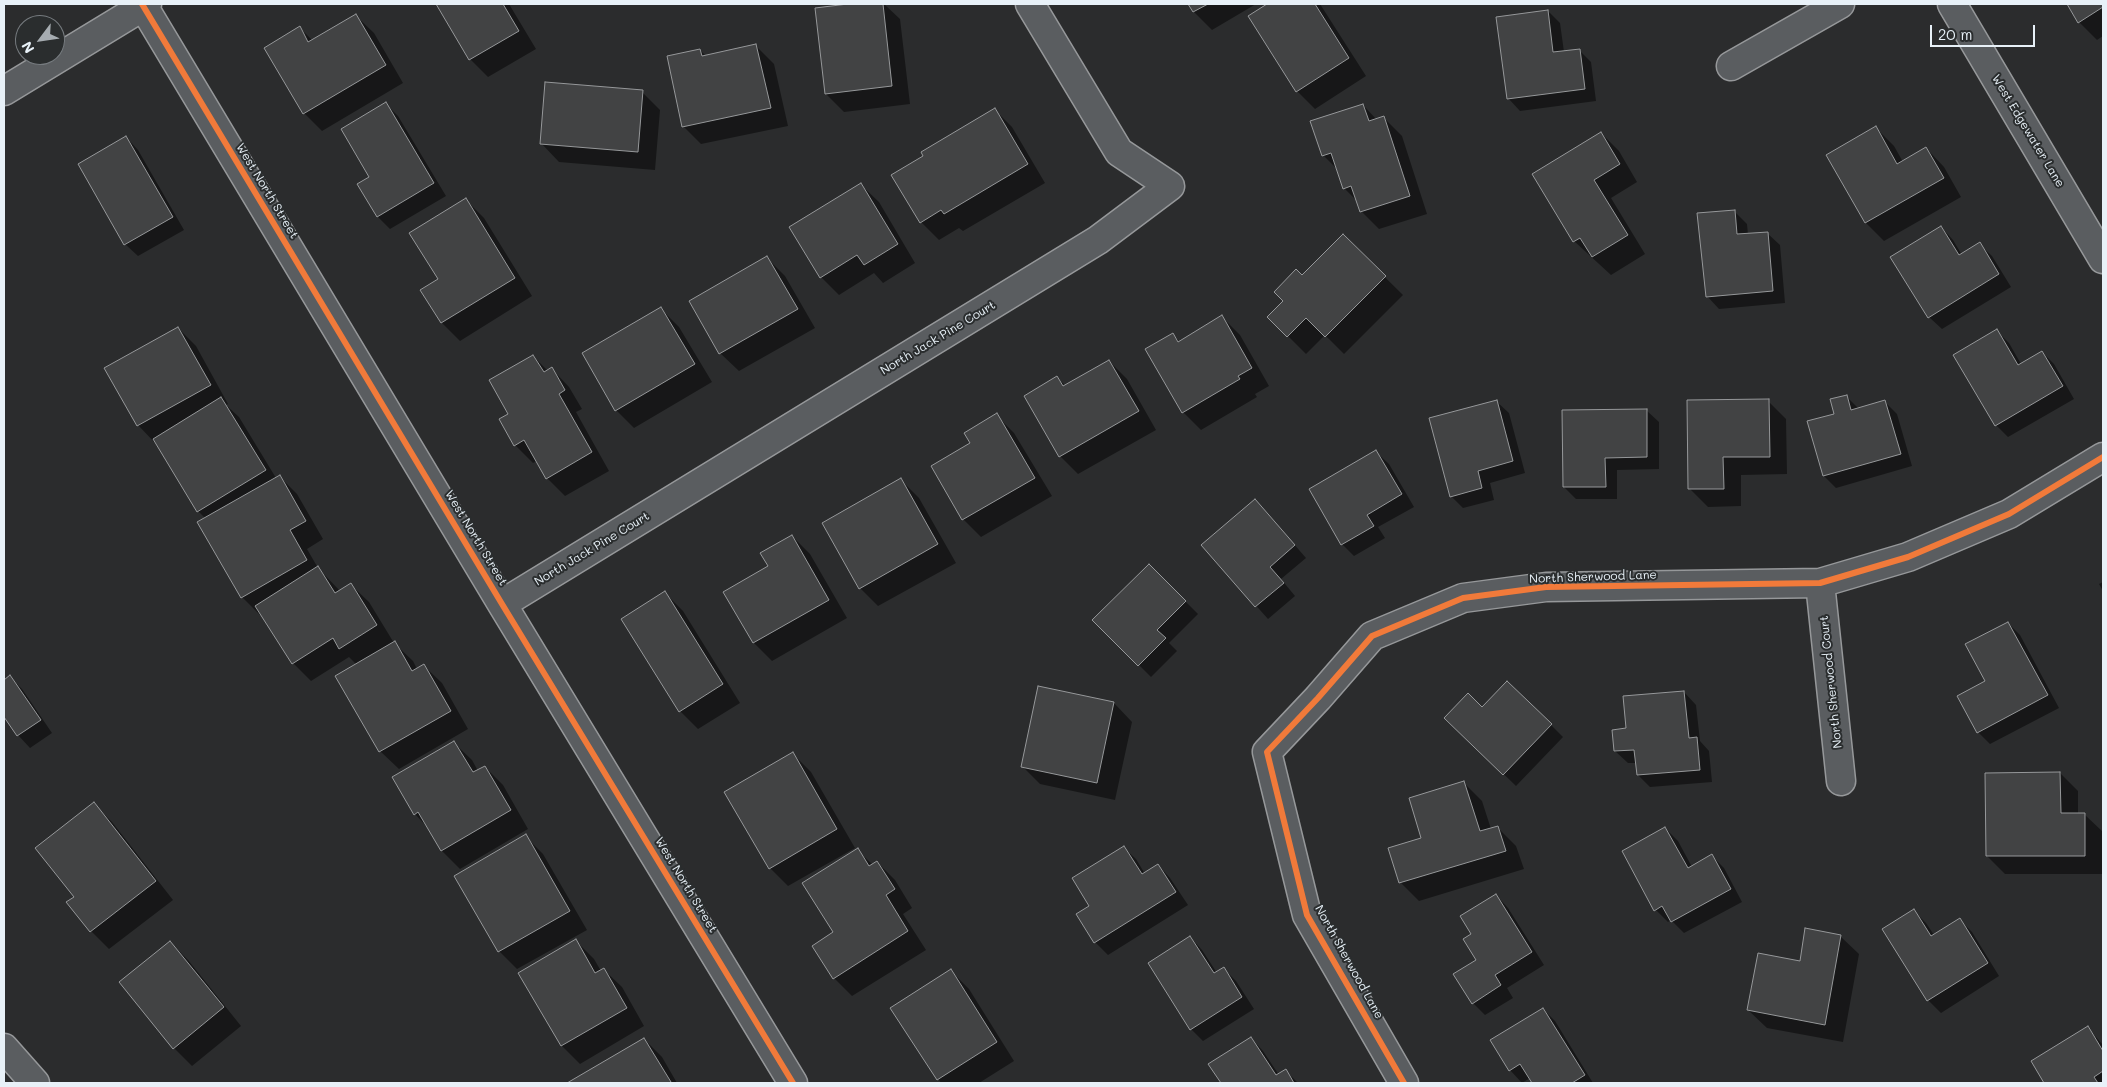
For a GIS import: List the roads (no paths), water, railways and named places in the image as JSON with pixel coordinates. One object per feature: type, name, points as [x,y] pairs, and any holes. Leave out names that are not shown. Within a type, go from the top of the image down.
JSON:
[{"type":"street","name":"North Jack Pine Court","points":[[502,604],[1098,240],[1170,186],[1119,152],[1030,4]]},
{"type":"street","points":[[1731,66],[1840,4]]},
{"type":"street","name":"West Edgewater Lane","points":[[1952,4],[2103,259]]},
{"type":"street","points":[[4,91],[144,5]]},
{"type":"street","name":"West North Street","points":[[144,5],[502,604],[793,1083]]},
{"type":"street","name":"North Sherwood Lane","points":[[1404,1083],[1308,915],[1267,752],[1318,698],[1372,636],[1463,598],[1546,587],[1820,583],[1908,557],[2010,514],[2103,457]]},
{"type":"street","name":"North Sherwood Court","points":[[1820,583],[1841,781]]},
{"type":"street","points":[[4,1048],[35,1083]]}]
